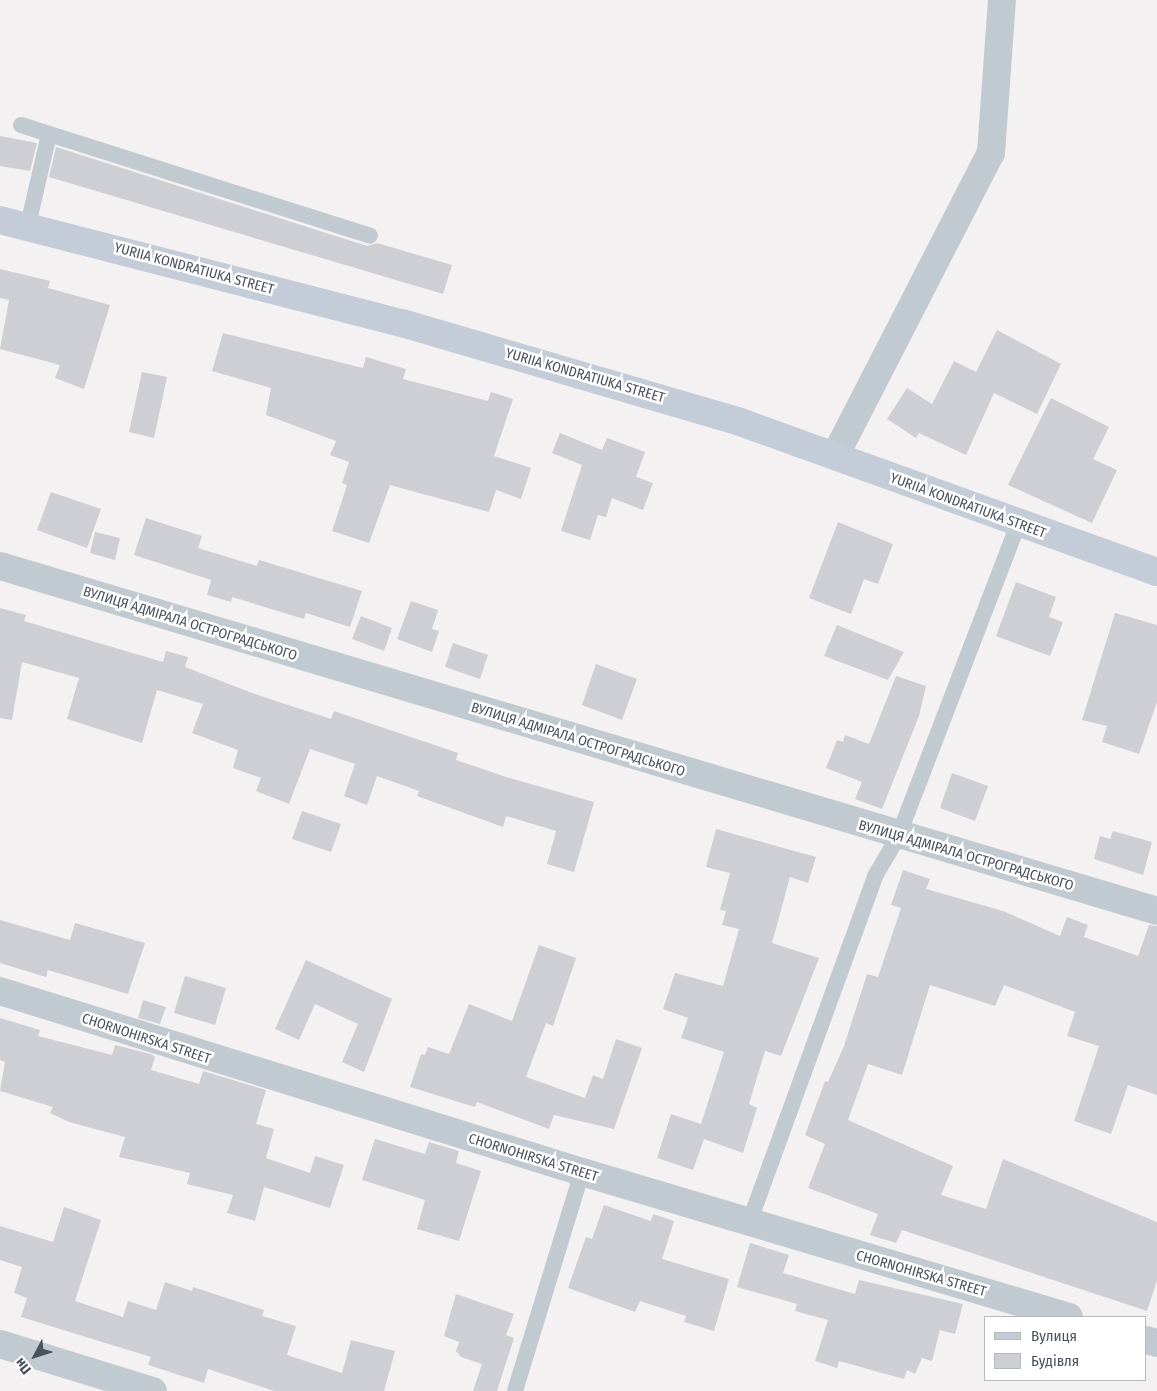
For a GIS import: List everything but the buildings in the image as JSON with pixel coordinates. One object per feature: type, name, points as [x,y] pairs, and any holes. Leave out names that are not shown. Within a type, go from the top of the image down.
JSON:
[{"type":"street","points":[[835,456],[991,153],[1002,0]]},
{"type":"street","name":"YURIIA KONDRATIUKA STREET","points":[[0,220],[28,225],[402,323],[740,422],[1018,525],[1157,572]]},
{"type":"street","name":"ВУЛИЦЯ АДМІРАЛА ОСТРОГРАДСЬКОГО","points":[[0,566],[898,837],[1157,911]]},
{"type":"street","name":"CHORNOHIRSKA STREET","points":[[0,992],[749,1223],[1066,1316]]},
{"type":"street","points":[[0,1344],[153,1391]]},
{"type":"lane","points":[[21,126],[370,236]]},
{"type":"lane","points":[[28,225],[49,134]]},
{"type":"lane","points":[[749,1223],[875,876],[898,837],[1018,525]]},
{"type":"lane","points":[[515,1391],[582,1172]]}]
